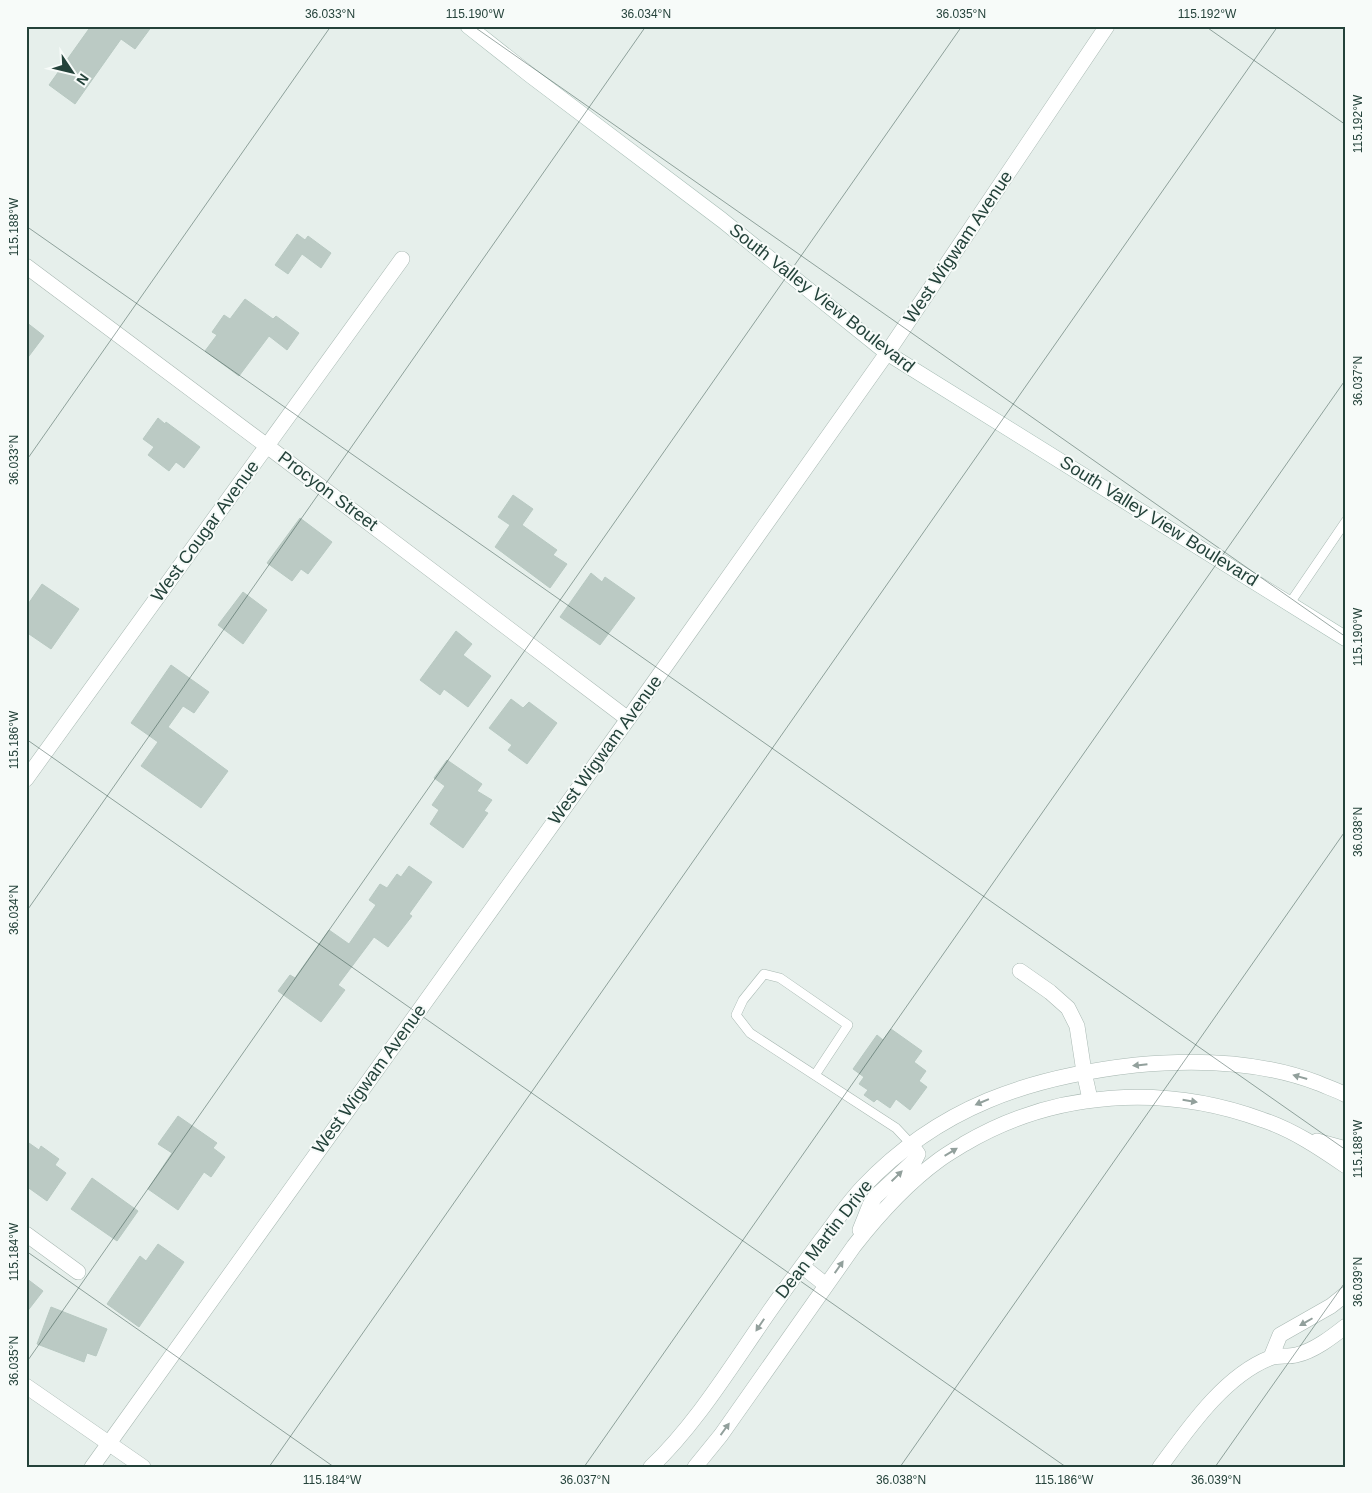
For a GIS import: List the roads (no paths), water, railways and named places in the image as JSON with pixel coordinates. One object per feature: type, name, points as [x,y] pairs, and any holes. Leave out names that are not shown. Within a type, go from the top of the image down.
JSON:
[{"type":"street","name":"South Valley View Boulevard","points":[[468,26],[722,220],[887,353],[1346,639]]},
{"type":"street","name":"West Wigwam Avenue","points":[[92,1467],[628,719],[887,353],[1107,26]]},
{"type":"street","name":"West Cougar Avenue","points":[[26,779],[402,259]]},
{"type":"street","name":"Procyon Street","points":[[26,266],[628,719]]},
{"type":"street","points":[[1020,971],[1050,992],[1068,1008],[1077,1026],[1090,1099]]},
{"type":"street","name":"Dean Martin Drive","points":[[651,1467],[681,1434],[714,1392],[776,1301],[861,1189],[884,1166],[942,1122],[1011,1090],[1044,1080],[1084,1072],[1191,1061],[1259,1067],[1303,1077],[1346,1095]]},
{"type":"street","name":"Dean Martin Drive","points":[[695,1467],[721,1435],[854,1246],[892,1201],[940,1158],[1003,1123],[1060,1105],[1090,1099],[1127,1096],[1177,1099],[1208,1104],[1264,1120],[1324,1150],[1346,1166]]},
{"type":"street","points":[[1296,1135],[1346,1149]]},
{"type":"street","points":[[854,1246],[875,1197],[915,1160],[918,1154],[911,1144]]},
{"type":"street","points":[[26,1234],[78,1272]]},
{"type":"street","points":[[802,1266],[826,1285]]},
{"type":"street","points":[[1271,1357],[1280,1335],[1331,1306],[1346,1294]]},
{"type":"street","points":[[1160,1467],[1195,1419],[1244,1372],[1271,1357],[1297,1355],[1317,1346],[1346,1326]]},
{"type":"street","points":[[26,1386],[143,1467]]},
{"type":"lane","points":[[1290,603],[1346,521]]},
{"type":"lane","points":[[815,1075],[848,1025],[780,978],[764,974],[743,1000],[736,1015],[750,1033],[896,1128],[911,1144]]}]
